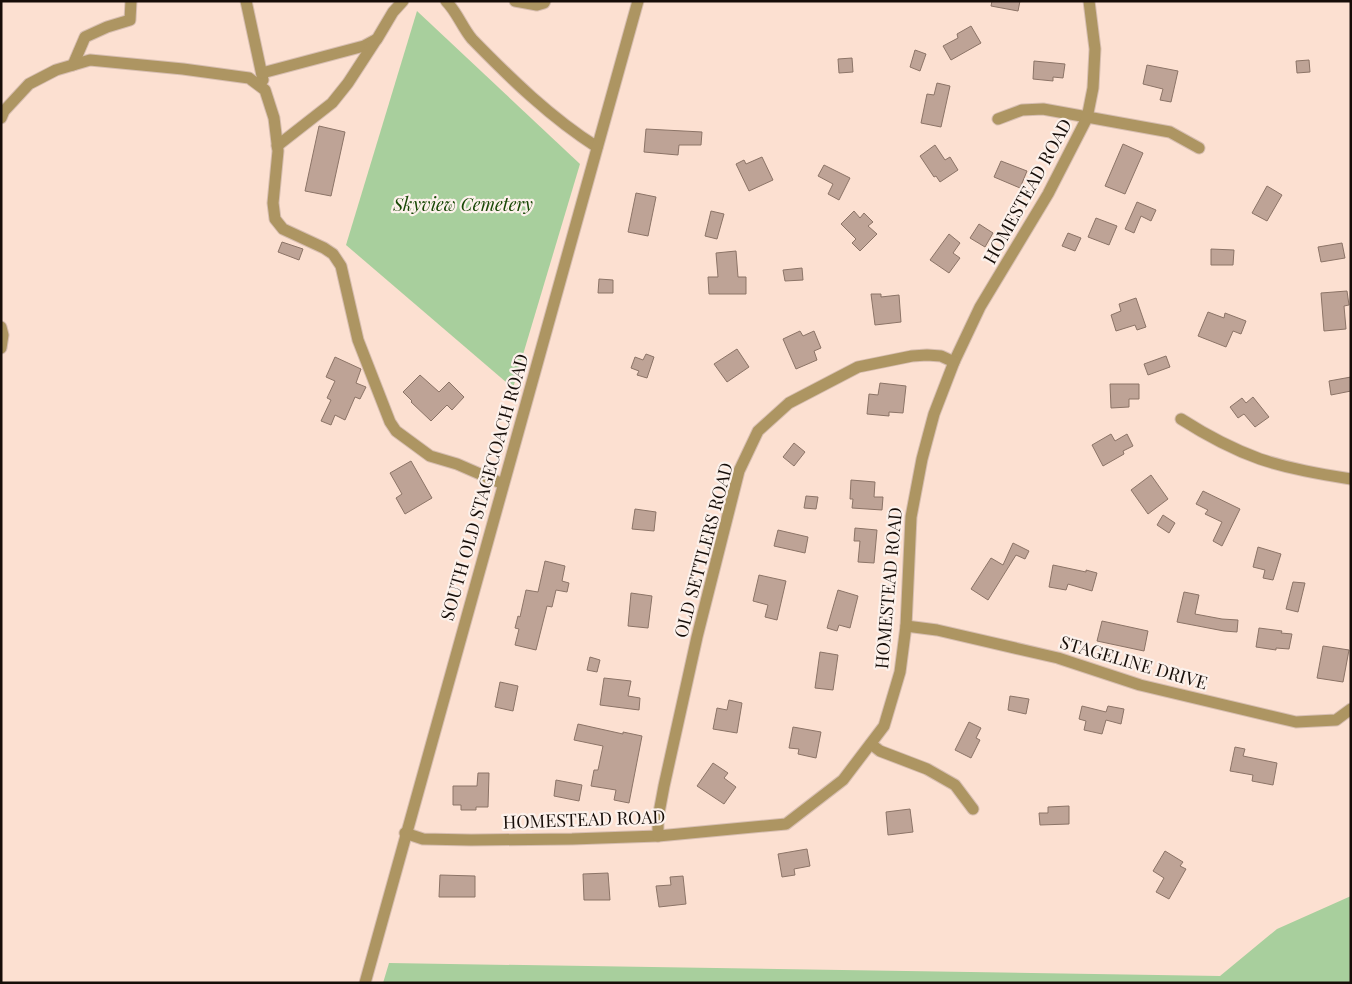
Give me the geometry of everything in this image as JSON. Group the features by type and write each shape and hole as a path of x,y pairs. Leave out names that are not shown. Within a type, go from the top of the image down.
{"street":[{"path":"73,65 85,37 107,27 130,20 132,1"},
{"path":"246,1 265,90 274,118 277,146 273,203 274,219 283,229 324,248 338,260 358,340 390,422 396,431 430,456 457,464 503,484"},
{"path":"277,146 332,103 348,83 393,12 403,1"},
{"path":"446,1 454,10 470,36 527,92 573,132 597,147"},
{"path":"515,1 537,5 545,1"},
{"name":"SOUTH OLD STAGECOACH ROAD","path":"364,983 638,1"},
{"name":"HOMESTEAD ROAD","path":"405,833 423,839 572,839 658,836 786,824 843,780 884,726 900,672 906,626 911,517 922,459 934,414 954,362 980,307 1048,194 1087,118 1093,88 1095,49 1089,1"},
{"path":"262,73 364,46 377,39"},
{"path":"1,118 4,111 29,84 56,70 90,60 183,69 249,78 265,90"},
{"path":"998,119 1022,110 1043,109 1170,132 1199,148"},
{"path":"1,327 3,335 1,348"},
{"name":"OLD SETTLERS ROAD","path":"658,836 658,818 664,786 697,637 739,471 758,431 789,403 858,367 912,356 927,355 941,356 954,362"},
{"path":"1181,419 1229,446 1260,459 1351,479"},
{"name":"STAGELINE DRIVE","path":"906,626 937,630 1058,658 1140,685 1296,722 1336,720 1351,709"},
{"path":"871,744 880,751 927,769 955,785 973,809"}],"green space":[{"name":"Skyview Cemetery","path":"417,11 580,164 513,388 346,245"},
{"path":"1351,896 1351,983 383,983 389,963 1220,976 1277,929"}],"building":[{"path":"992,1 1020,1 1018,11 991,6"},
{"path":"971,26 981,43 951,60 943,46 958,38 957,34"},
{"path":"915,50 926,54 920,71 910,67"},
{"path":"852,58 853,72 839,73 838,59"},
{"path":"1309,60 1310,72 1297,73 1296,61"},
{"path":"1034,61 1065,64 1063,78 1053,77 1053,81 1033,79"},
{"path":"1147,65 1178,71 1171,102 1160,100 1163,89 1143,84"},
{"path":"937,83 950,86 941,127 921,123 927,94 934,95"},
{"path":"319,126 345,132 331,196 305,191"},
{"path":"646,129 702,132 701,145 679,145 678,155 644,152"},
{"path":"1123,144 1143,153 1125,194 1105,186"},
{"path":"935,145 945,160 950,157 958,170 940,182 936,176 934,177 920,156"},
{"path":"762,157 773,180 749,191 736,164 744,160 746,164"},
{"path":"1001,161 1027,171 1020,188 994,177"},
{"path":"824,165 850,178 839,200 828,194 833,184 818,176"},
{"path":"1267,186 1282,195 1267,221 1252,213"},
{"path":"636,193 656,197 648,236 628,232"},
{"path":"1137,202 1156,210 1151,221 1141,216 1134,233 1125,229"},
{"path":"711,211 724,214 717,239 705,236"},
{"path":"854,211 860,218 864,213 873,222 868,226 877,234 860,251 852,243 856,239 841,224"},
{"path":"1096,218 1117,226 1109,245 1088,237"},
{"path":"979,224 993,233 985,247 970,238"},
{"path":"1068,233 1081,238 1075,251 1062,246"},
{"path":"949,234 960,243 953,253 960,258 949,273 930,260"},
{"path":"282,242 303,249 299,260 278,252"},
{"path":"1342,243 1345,258 1321,262 1318,247"},
{"path":"1211,249 1234,250 1233,265 1211,265"},
{"path":"736,251 738,277 746,277 746,294 709,294 708,277 718,277 716,253"},
{"path":"802,268 803,280 785,281 783,270"},
{"path":"599,279 613,280 613,293 598,293"},
{"path":"1347,291 1349,305 1344,306 1346,329 1324,331 1321,293"},
{"path":"871,294 881,294 881,297 899,295 901,322 875,325"},
{"path":"1136,298 1146,327 1137,330 1135,325 1116,331 1111,315 1121,311 1119,304"},
{"path":"1208,312 1224,318 1225,313 1246,321 1241,334 1233,331 1226,347 1198,336"},
{"path":"800,331 803,336 814,331 821,348 814,351 817,360 796,369 783,339"},
{"path":"737,349 749,367 727,382 714,364"},
{"path":"646,354 654,357 647,378 637,375 639,371 631,368 635,357 643,360"},
{"path":"1166,356 1170,367 1148,375 1144,364"},
{"path":"335,357 361,369 356,383 366,387 360,399 355,397 345,420 335,415 331,425 321,421 331,400 327,398 335,381 326,377"},
{"path":"420,375 439,392 449,382 464,397 452,410 447,405 431,421 403,392"},
{"path":"1351,377 1351,391 1331,395 1329,381"},
{"path":"880,383 906,386 903,413 889,412 889,416 867,414 869,394 878,395"},
{"path":"1110,384 1139,384 1139,399 1129,399 1129,407 1111,408"},
{"path":"1253,397 1269,417 1255,427 1244,414 1238,418 1230,407 1242,398 1246,403"},
{"path":"1111,434 1115,441 1127,434 1133,446 1123,451 1124,454 1103,466 1092,445"},
{"path":"794,443 805,452 794,466 783,457"},
{"path":"411,461 432,498 405,514 396,498 402,494 390,473"},
{"path":"1151,475 1168,499 1148,514 1131,490"},
{"path":"851,480 875,482 874,497 883,497 882,510 852,508 853,499 850,499"},
{"path":"1203,491 1240,509 1222,546 1213,541 1222,522 1205,514 1208,510 1196,504"},
{"path":"806,496 818,497 816,509 804,508"},
{"path":"635,509 656,512 654,531 632,529"},
{"path":"1163,515 1175,523 1169,533 1157,525"},
{"path":"855,528 877,530 874,563 858,562 860,541 854,541"},
{"path":"778,530 808,537 805,553 774,546"},
{"path":"1013,543 1029,551 1025,559 1016,555 988,600 971,589 991,558 1003,565"},
{"path":"1258,547 1281,554 1273,580 1263,578 1265,570 1253,567"},
{"path":"545,561 565,566 562,581 569,583 567,592 556,590 552,607 547,606 536,650 515,645 519,629 515,628 518,616 520,617 526,590 538,592"},
{"path":"1053,565 1097,573 1092,591 1068,584 1066,590 1049,587"},
{"path":"759,575 786,581 777,620 765,617 768,605 753,601"},
{"path":"1293,582 1305,583 1298,612 1286,609"},
{"path":"838,590 858,596 850,628 839,625 837,631 827,628"},
{"path":"1184,592 1199,595 1195,614 1238,620 1237,632 1177,622"},
{"path":"631,593 652,596 648,628 628,626"},
{"path":"1102,621 1148,631 1144,651 1097,641"},
{"path":"1259,628 1292,634 1289,649 1276,648 1276,650 1256,647"},
{"path":"1323,646 1349,650 1343,682 1317,678"},
{"path":"820,652 838,655 833,690 815,688"},
{"path":"590,657 600,660 597,672 587,670"},
{"path":"604,678 631,681 628,696 640,698 639,710 600,705"},
{"path":"500,682 518,686 513,711 495,707"},
{"path":"1010,696 1029,699 1026,714 1008,710"},
{"path":"729,700 742,703 737,733 713,729 717,708 727,710"},
{"path":"1082,706 1106,712 1108,706 1124,709 1121,724 1106,720 1102,734 1084,730 1086,721 1079,719"},
{"path":"969,722 981,728 976,738 980,740 971,758 955,750"},
{"path":"578,724 623,734 623,732 642,736 629,803 614,800 616,790 591,786 594,770 598,770 603,746 574,740"},
{"path":"793,727 821,732 816,758 798,754 799,749 789,748"},
{"path":"1235,747 1245,749 1243,756 1277,763 1273,785 1252,781 1253,775 1230,771"},
{"path":"713,763 728,773 724,778 736,787 724,804 697,786"},
{"path":"478,773 489,773 488,807 476,807 476,810 461,810 461,805 453,805 453,786 477,786"},
{"path":"556,780 582,785 579,801 554,796"},
{"path":"1069,806 1069,824 1040,825 1039,813 1048,813 1048,807"},
{"path":"910,809 913,832 888,835 886,812"},
{"path":"807,849 810,866 794,869 795,875 782,877 778,854"},
{"path":"1165,851 1183,862 1180,866 1186,869 1169,899 1156,892 1164,878 1153,871"},
{"path":"608,873 610,900 584,900 583,874"},
{"path":"440,875 475,876 475,897 439,897"},
{"path":"683,876 686,904 659,907 656,886 671,885 670,877"}]}
